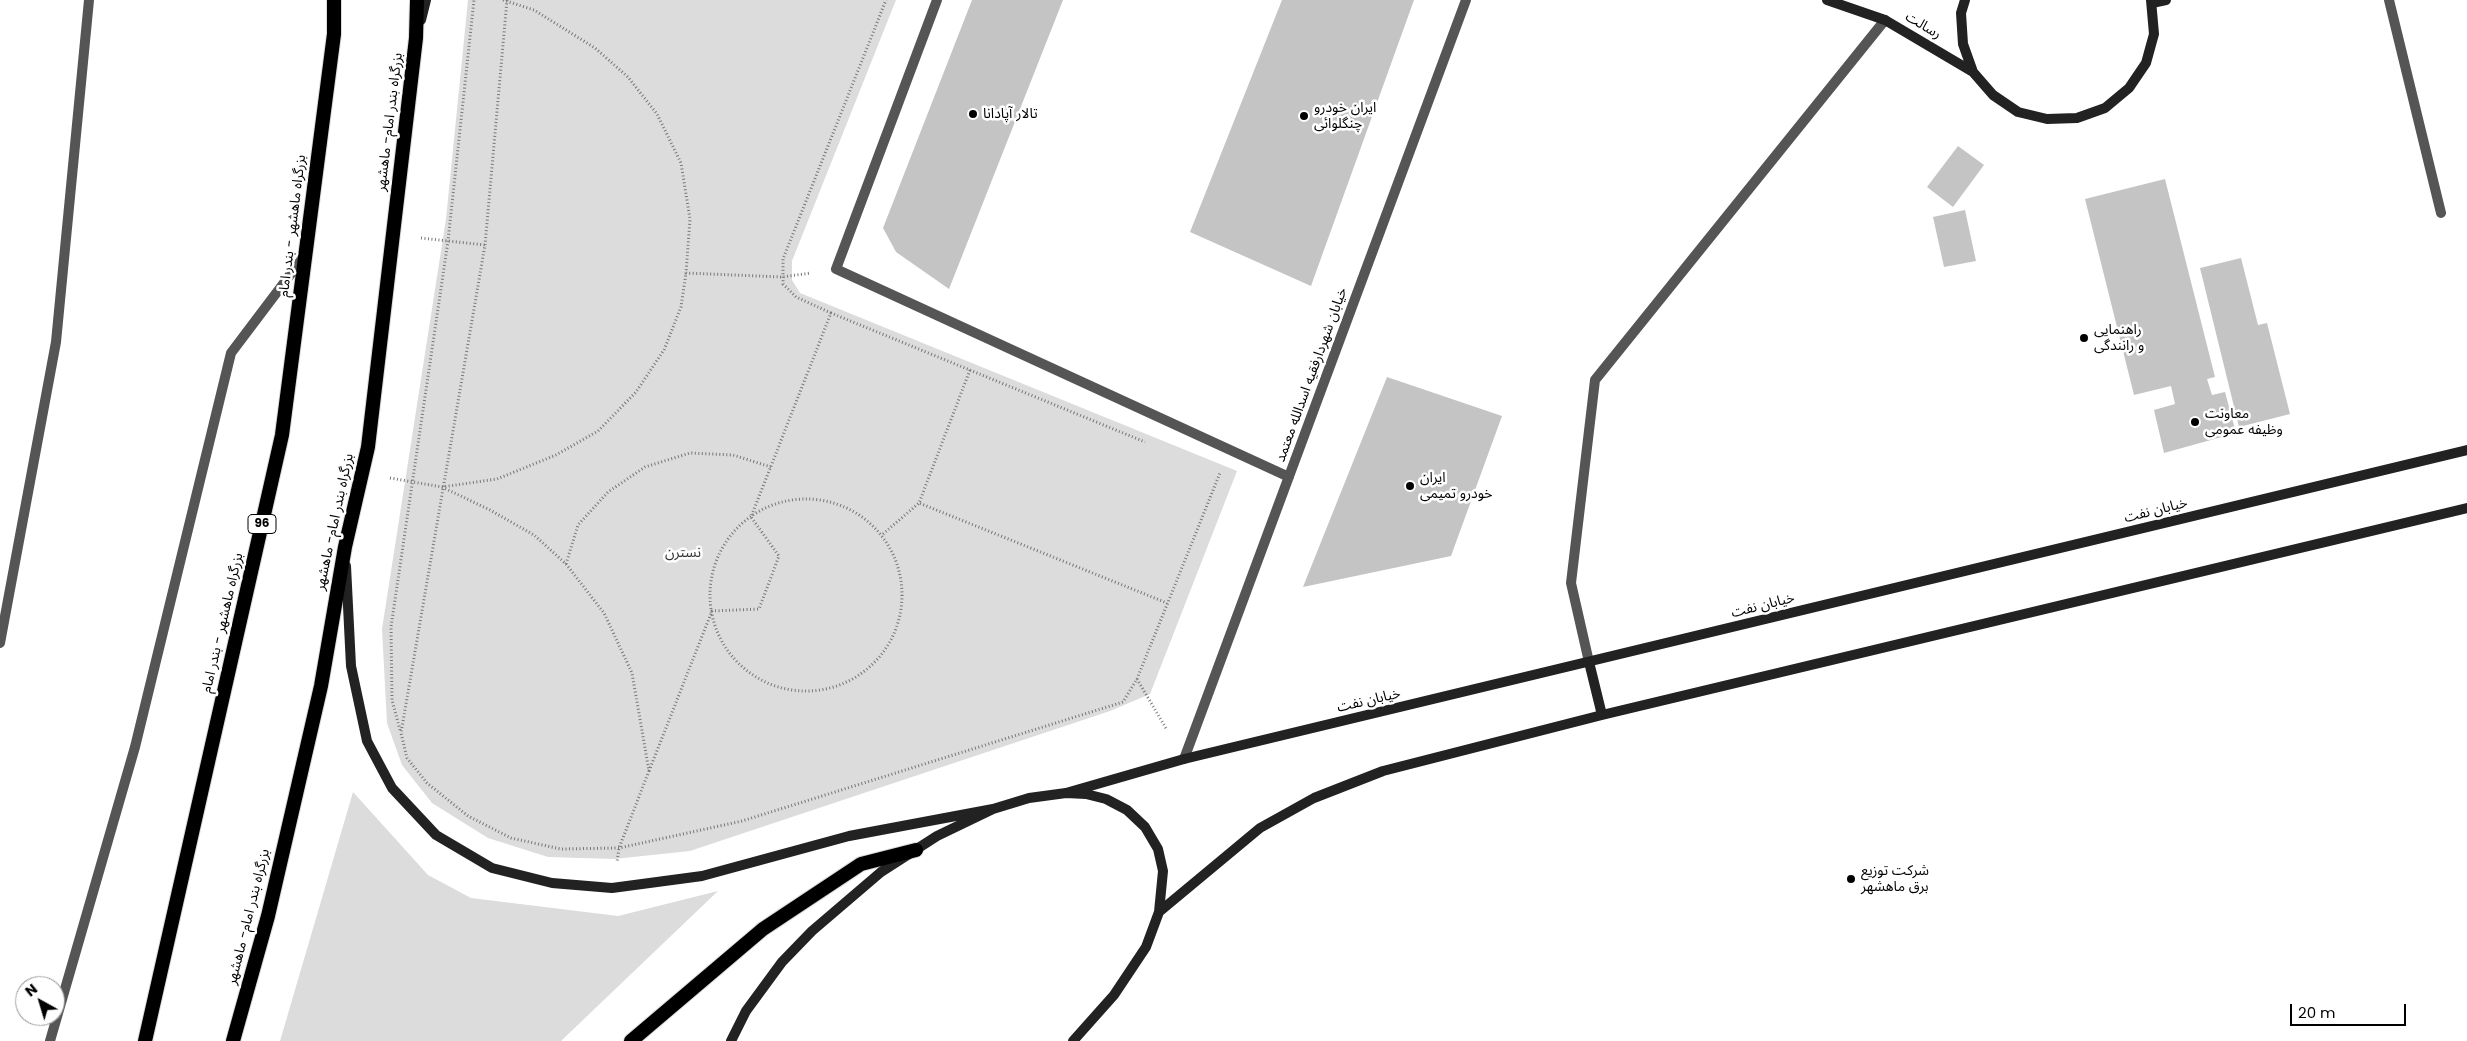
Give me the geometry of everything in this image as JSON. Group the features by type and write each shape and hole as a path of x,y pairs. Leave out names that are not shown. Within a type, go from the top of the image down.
{"highway":[{"name":"بزرگراه ماهشهر - بندر امام","path":"145,1041 282,435 334,34 334,0"},
{"name":"بزرگراه بندر امام- ماهشهر","path":"233,1041 268,916 321,686 345,547 368,447 416,38 417,0"},
{"path":"631,1041 762,929 861,864 916,850"}],"main road":[{"path":"416,38 426,0"},
{"name":"رسالت","path":"1827,0 1885,20 1974,72"},
{"path":"1965,0 1961,13 1963,44 1974,72 1992,96 2018,112 2047,119 2077,118 2106,108 2129,88 2146,62 2154,34 2152,2 2166,0"},
{"name":"خیابان نفت","path":"1066,793 1184,759 2467,450"},
{"path":"1159,912 1260,828 1314,798 1383,771 1602,715 2467,508"},
{"path":"345,547 351,666 367,741 392,788 436,835 492,868 552,883 612,888 702,876 849,836 993,809 1029,798 1066,793 1086,794 1106,799 1127,810 1145,827 1158,849 1163,871 1163,892 1159,912 1146,947 1126,979 1101,1011 1073,1041"},
{"path":"1589,662 1602,715"},
{"path":"731,1041 758,994 796,947 851,896 881,872 916,850 956,826 993,809"}],"street":[{"path":"0,643 56,342 89,0"},
{"path":"937,0 836,269 1289,476"},
{"name":"خیابان شهردارفقیه اسدالله معتمد","path":"1184,759 1466,0"},
{"path":"2390,0 2441,213"},
{"path":"1589,662 1571,583 1595,380 1885,20"},
{"path":"50,1041 134,747 231,353 305,254"}],"path":[{"path":"474,0 448,241 391,627 392,700 407,758 427,783 468,816 511,838 561,849 619,848 742,822 1123,702 1137,679 1220,473 1212,469"},
{"path":"362,471 412,484 442,487 497,479 556,455 598,431 636,392 664,350 681,307 686,273 690,218 681,164 656,114 628,77 595,48 534,10 506,0 485,245 442,487 401,733"},
{"path":"886,0 783,259 783,284 796,297 831,313 1149,443"},
{"path":"393,234 485,245"},
{"path":"686,273 782,277 836,269"},
{"path":"751,517 831,313"},
{"path":"883,534 919,502 970,370"},
{"path":"566,564 578,525 608,492 645,466 690,453 733,455 771,467"},
{"path":"442,487 490,510 534,535 566,564 604,613 632,674 649,771"},
{"path":"793,499 826,500 858,512 883,534 899,564 904,597 897,630 879,659 852,680 820,691 787,690 755,678 730,656 714,626 709,592 716,559 734,531 751,517 760,509 793,499"},
{"path":"919,502 1167,603"},
{"path":"712,611 759,609 779,556 751,517"},
{"path":"612,888 619,848 712,611"},
{"path":"1137,679 1184,759"}],"green space":[{"name":"نسترن","path":"468,0 896,0 792,261 792,280 800,293 1237,471 1150,694 1110,711 690,851 614,859 548,857 488,838 432,803 402,765 387,723 382,629 446,219"},
{"path":"353,792 428,875 471,898 618,916 718,891 561,1041 280,1041"}],"building":[{"name":"تالار آپادانا","path":"972,0 1063,0 949,289 896,252 883,228"},
{"name":"ایران خودرو چنگلوائی","path":"1282,0 1414,0 1311,286 1190,232"},
{"path":"1958,146 1984,165 1953,207 1927,187"},
{"path":"2165,179 2215,377 2207,379 2212,395 2225,392 2236,433 2164,453 2154,410 2175,404 2171,386 2134,395 2085,199"},
{"path":"1965,210 1976,261 1944,267 1933,217"},
{"path":"2241,258 2258,325 2267,323 2290,414 2239,427 2200,268"},
{"name":"ایران خودرو تمیمی","path":"1387,377 1502,416 1451,556 1303,587"}],"place":[{"name":"تالار آپادانا","path":"973,114"},
{"name":"ایران خودرو چنگلوائی","path":"1304,116"},
{"name":"راهنمایی و رانندگی","path":"2084,338"},
{"name":"معاونت وظیفه عمومی","path":"2195,422"},
{"name":"ایران خودرو تمیمی","path":"1410,486"},
{"name":"شرکت توزیع برق ماهشهر","path":"1851,879"}]}
